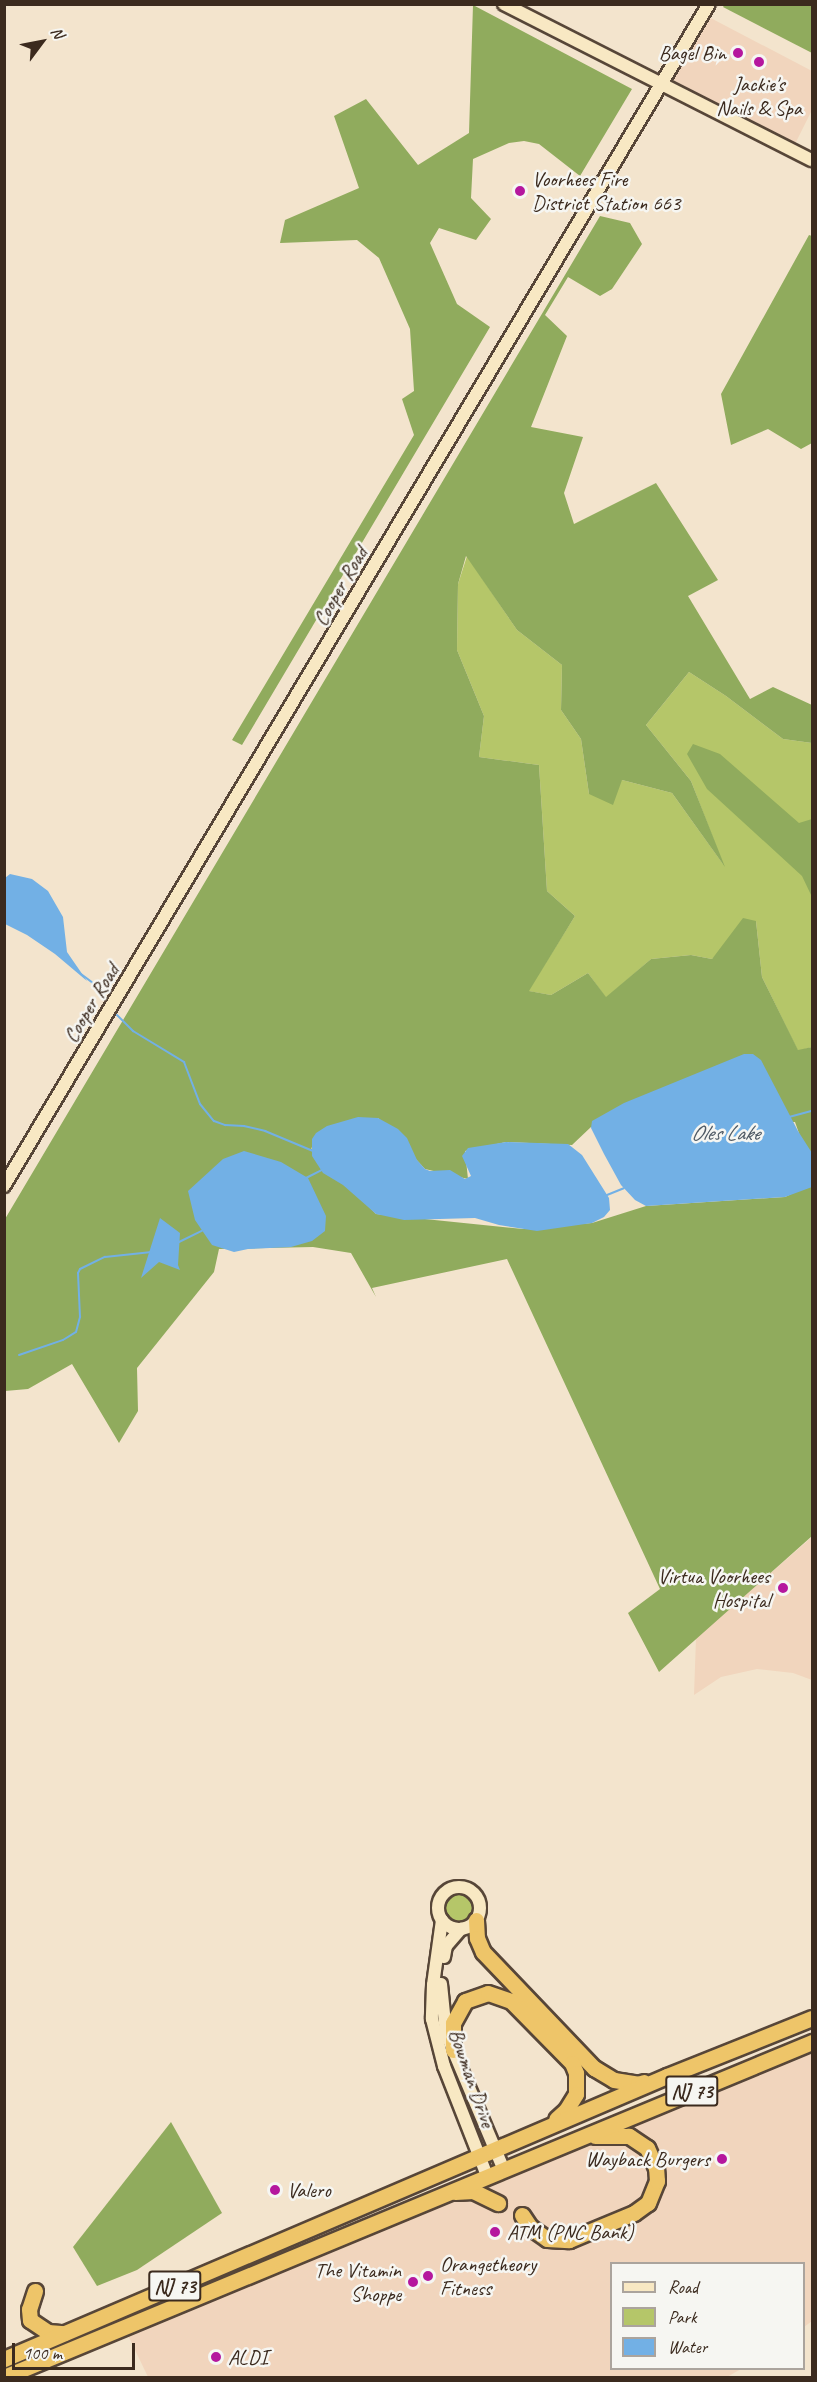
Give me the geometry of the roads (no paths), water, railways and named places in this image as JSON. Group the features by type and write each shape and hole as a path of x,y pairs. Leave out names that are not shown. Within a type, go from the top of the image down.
{"highway":[{"path":"476,1920 477,1938 483,1952 594,2068 608,2078 638,2084 667,2076"},
{"path":"453,2050 453,2023 459,2007 472,1997 496,1994 512,2001 572,2063 578,2082 572,2104 556,2119 526,2136"},
{"name":"NJ 73","path":"4,2359 667,2076 813,2018"},
{"name":"NJ 73","path":"4,2377 813,2042"},
{"path":"522,2215 530,2227 547,2239 569,2240 634,2214 648,2203 657,2181 656,2168 647,2148 629,2136 618,2134 572,2140"},
{"path":"446,2193 473,2191 498,2203"},
{"path":"35,2291 29,2309 30,2320 48,2332 64,2334"}],"street":[{"path":"504,4 813,160"},
{"name":"Cooper Road","path":"4,1186 460,427 709,4"},
{"path":"458,1886 469,1889 477,1897 480,1911 476,1920 460,1929 448,1926 442,1920 438,1910 439,1900 448,1889 458,1886"},
{"name":"Bowman Drive","path":"442,1920 433,1984 432,2019 444,2066 487,2176"},
{"name":"Bowman Drive","path":"460,1929 446,1946 441,1969 442,2016 453,2050 503,2169"}],"water":[{"path":"10,874 32,879 48,891 63,917 67,952 87,981 55,954 27,935 5,924 5,878"},
{"name":"Oles Lake","path":"744,1054 753,1054 761,1060 812,1153 812,1187 785,1197 646,1206 635,1200 621,1185 604,1154 591,1128 592,1121 624,1103"},
{"path":"358,1117 378,1118 398,1129 407,1138 417,1160 425,1169 450,1170 465,1179 471,1176 462,1156 468,1148 506,1142 568,1144 582,1155 609,1198 610,1210 604,1217 592,1223 537,1231 499,1225 475,1218 404,1220 376,1214 343,1185 323,1173 312,1156 312,1139 316,1133 327,1126"},
{"path":"244,1151 281,1162 308,1178 326,1216 325,1231 312,1241 291,1247 234,1252 212,1245 195,1220 188,1191 223,1159"},
{"path":"160,1218 180,1233 178,1265 180,1270 159,1262 141,1278"}],"waterway":[{"path":"81,974 98,987"},
{"path":"117,1015 133,1031 184,1062 200,1104 214,1121 225,1125 244,1126 265,1131 313,1151"},
{"path":"789,1117 812,1111"},
{"path":"306,1178 322,1170"},
{"path":"607,1195 624,1188"},
{"path":"177,1243 202,1231"},
{"path":"19,1355 63,1340 76,1332 80,1317 78,1273 80,1269 105,1257 152,1252"}],"place":[{"name":"Bagel Bin","path":"738,53"},
{"name":"Jackie's Nails & Spa","path":"759,62"},
{"name":"Voorhees Fire District Station 663","path":"520,191"},
{"name":"Virtua Voorhees Hospital","path":"783,1588"},
{"name":"Wayback Burgers","path":"722,2159"},
{"name":"Valero","path":"275,2190"},
{"name":"ATM (PNC Bank)","path":"495,2232"},
{"name":"Orangetheory Fitness","path":"428,2276"},
{"name":"The Vitamin Shoppe","path":"413,2282"},
{"name":"ALDI","path":"216,2357"}]}
